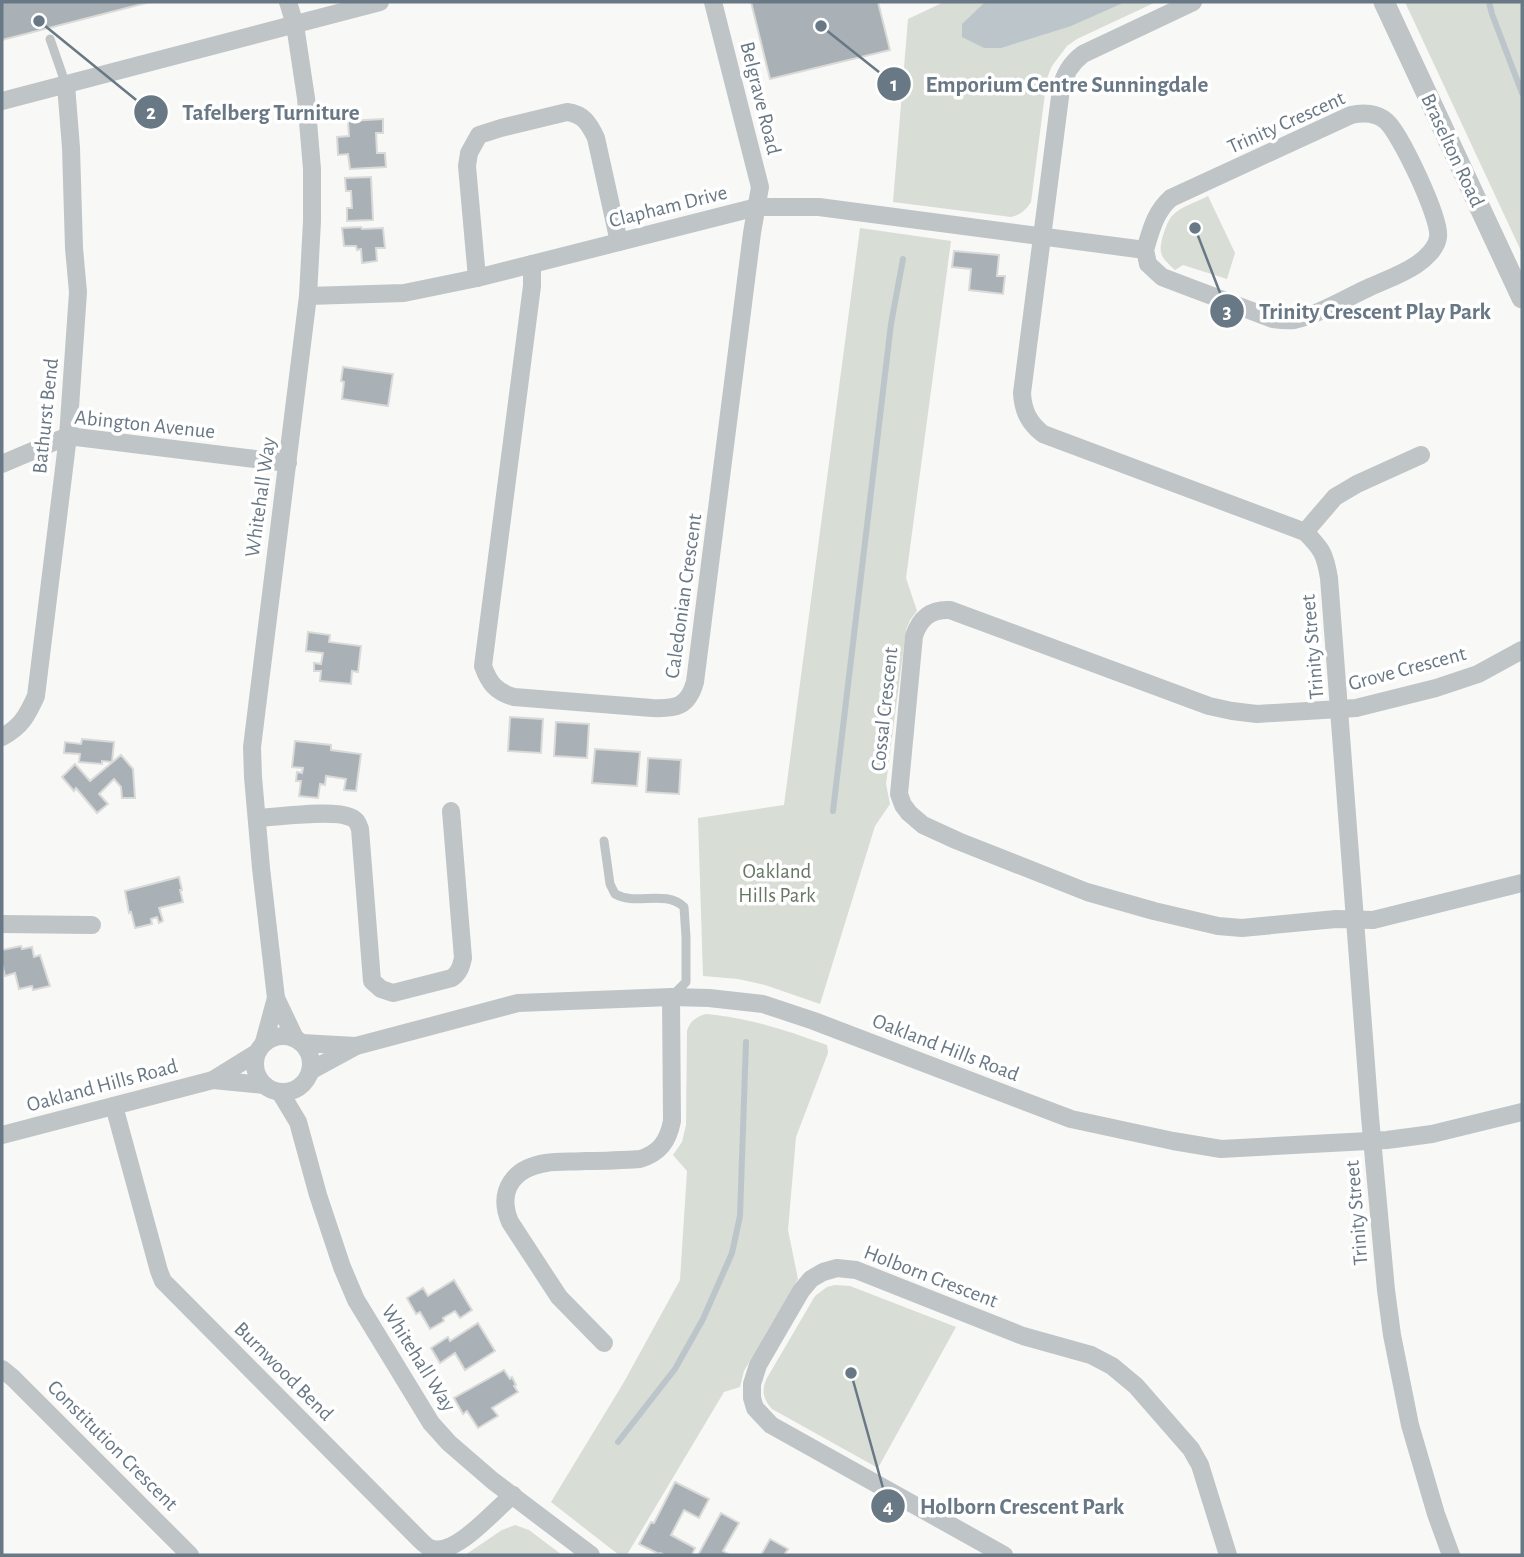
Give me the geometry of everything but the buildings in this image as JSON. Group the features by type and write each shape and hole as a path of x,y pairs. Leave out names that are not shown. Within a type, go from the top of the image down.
{"street":[{"name":"Whitehall Way","path":"260,1048 275,998 252,747 308,296 312,221 312,169 306,98 295,24 288,2"},
{"path":"2,100 380,2"},
{"name":"Belgrave Road","path":"713,2 760,187 757,207"},
{"path":"1193,2 1083,54 1070,66 1063,81 1023,393 1025,412 1035,428 1052,438 1305,532 1335,497 1421,455"},
{"name":"Braselton Road","path":"1384,2 1522,298"},
{"name":"Bathurst Bend","path":"2,737 18,727 36,696 68,436 78,292 66,85"},
{"path":"477,278 467,166 469,153 480,135 501,128 567,112 576,113 585,119 596,138 619,242"},
{"name":"Trinity Crescent","path":"1358,113 1382,118 1397,133 1438,225 1438,238 1433,250 1415,266 1316,312 1285,321 1273,319 1162,277 1148,264 1144,250 1157,213 1171,198 1358,113"},
{"name":"Clapham Drive","path":"308,296 404,293 477,278 757,207 819,207 1043,236"},
{"name":"Caledonian Crescent","path":"532,264 532,286 483,666 487,678 492,686 514,697 668,709 680,706 687,701 695,682 757,207"},
{"path":"1043,236 1144,250"},
{"name":"Abington Avenue","path":"2,464 68,436 288,463"},
{"name":"Trinity Street","path":"1305,532 1321,547 1326,564 1386,1290 1400,1380 1422,1469 1451,1555"},
{"name":"Cossal Crescent","path":"1339,708 1257,714 1209,706 950,611 934,611 921,620 914,636 899,794 909,813 923,825 946,836 1087,892 1154,911 1218,926 1242,928 1336,919 1356,920"},
{"name":"Grove Crescent","path":"1339,708 1356,708 1436,688 1478,674 1522,650"},
{"path":"257,818 330,813 352,817 359,825 372,981 381,989 393,993 452,978 461,967 463,958 451,811"},
{"path":"1356,920 1400,915 1522,883"},
{"path":"2,924 92,925"},
{"name":"Whitehall Way","path":"275,998 299,1040"},
{"path":"604,1343 559,1297 510,1222 504,1209 506,1190 519,1174 545,1163 640,1159 659,1150 668,1136 672,1121 671,998"},
{"name":"Oakland Hills Road","path":"305,1078 356,1045 518,1003 724,999 763,1004 814,1021 1071,1119 1221,1149 1432,1134 1522,1112"},
{"path":"278,1035 299,1040 310,1057 305,1078 289,1091 272,1089 258,1078 255,1070 260,1048 278,1035"},
{"name":"Oakland Hills Road","path":"299,1040 356,1045"},
{"name":"Oakland Hills Road","path":"2,1135 213,1080 260,1048"},
{"name":"Whitehall Way","path":"298,1122 305,1078"},
{"name":"Oakland Hills Road","path":"213,1080 272,1089"},
{"name":"Whitehall Way","path":"272,1089 298,1122 318,1195 356,1300 431,1423 449,1443 493,1481 591,1555"},
{"name":"Burnwood Bend","path":"114,1106 163,1281 427,1547 434,1550 457,1544 513,1495"},
{"name":"Holborn Crescent","path":"1004,1555 771,1425 755,1408 752,1384 758,1365 801,1291 811,1279 837,1268 856,1270 1023,1336 1091,1355 1112,1366 1136,1386 1191,1449 1200,1465 1228,1555"},
{"name":"Constitution Crescent","path":"2,1369 190,1555"}],"lane":[{"path":"50,39 66,85"},
{"path":"604,841 610,884 615,894 627,898 677,901 684,907 685,982 671,998"}],"green space":[{"path":"944,2 1156,2 1077,39 1067,46 1052,66 1047,78 1031,202 1022,212 1011,217 893,202 908,19"},
{"path":"1405,2 1522,2 1522,253"},
{"path":"1208,196 1235,253 1227,279 1183,265 1175,270 1161,252 1162,238 1171,218 1181,209"},
{"name":"Oakland Hills Park","path":"860,228 951,241 906,578 917,611 906,630 886,784 890,804 875,826 820,1004 765,985 703,976 698,818 784,805"},
{"path":"706,1014 768,1025 827,1045 828,1053 796,1137 788,1230 798,1279 744,1371 740,1387 724,1392 628,1553 619,1555 551,1502 624,1382 680,1280 687,1171 673,1155 682,1142 686,1125 687,1031 694,1020"},
{"path":"850,1286 956,1327 878,1468 772,1409 764,1394 767,1378 815,1296 827,1287"},
{"path":"515,1525 529,1530 562,1555 465,1555 502,1530"}],"shaded area":[{"path":"988,2 1125,2 1071,26 1001,48 984,48 962,37 962,24"}],"waterway":[{"path":"1489,2 1522,93"},
{"path":"833,811 891,324 903,259"},
{"path":"618,1442 675,1369 703,1319 732,1253 740,1216 746,1042"}],"place":[{"name":"Tafelberg Turniture","path":"39,21"},
{"name":"Emporium Centre Sunningdale","path":"821,26"},
{"name":"Trinity Crescent Play Park","path":"1195,228"},
{"name":"Holborn Crescent Park","path":"851,1373"}]}
